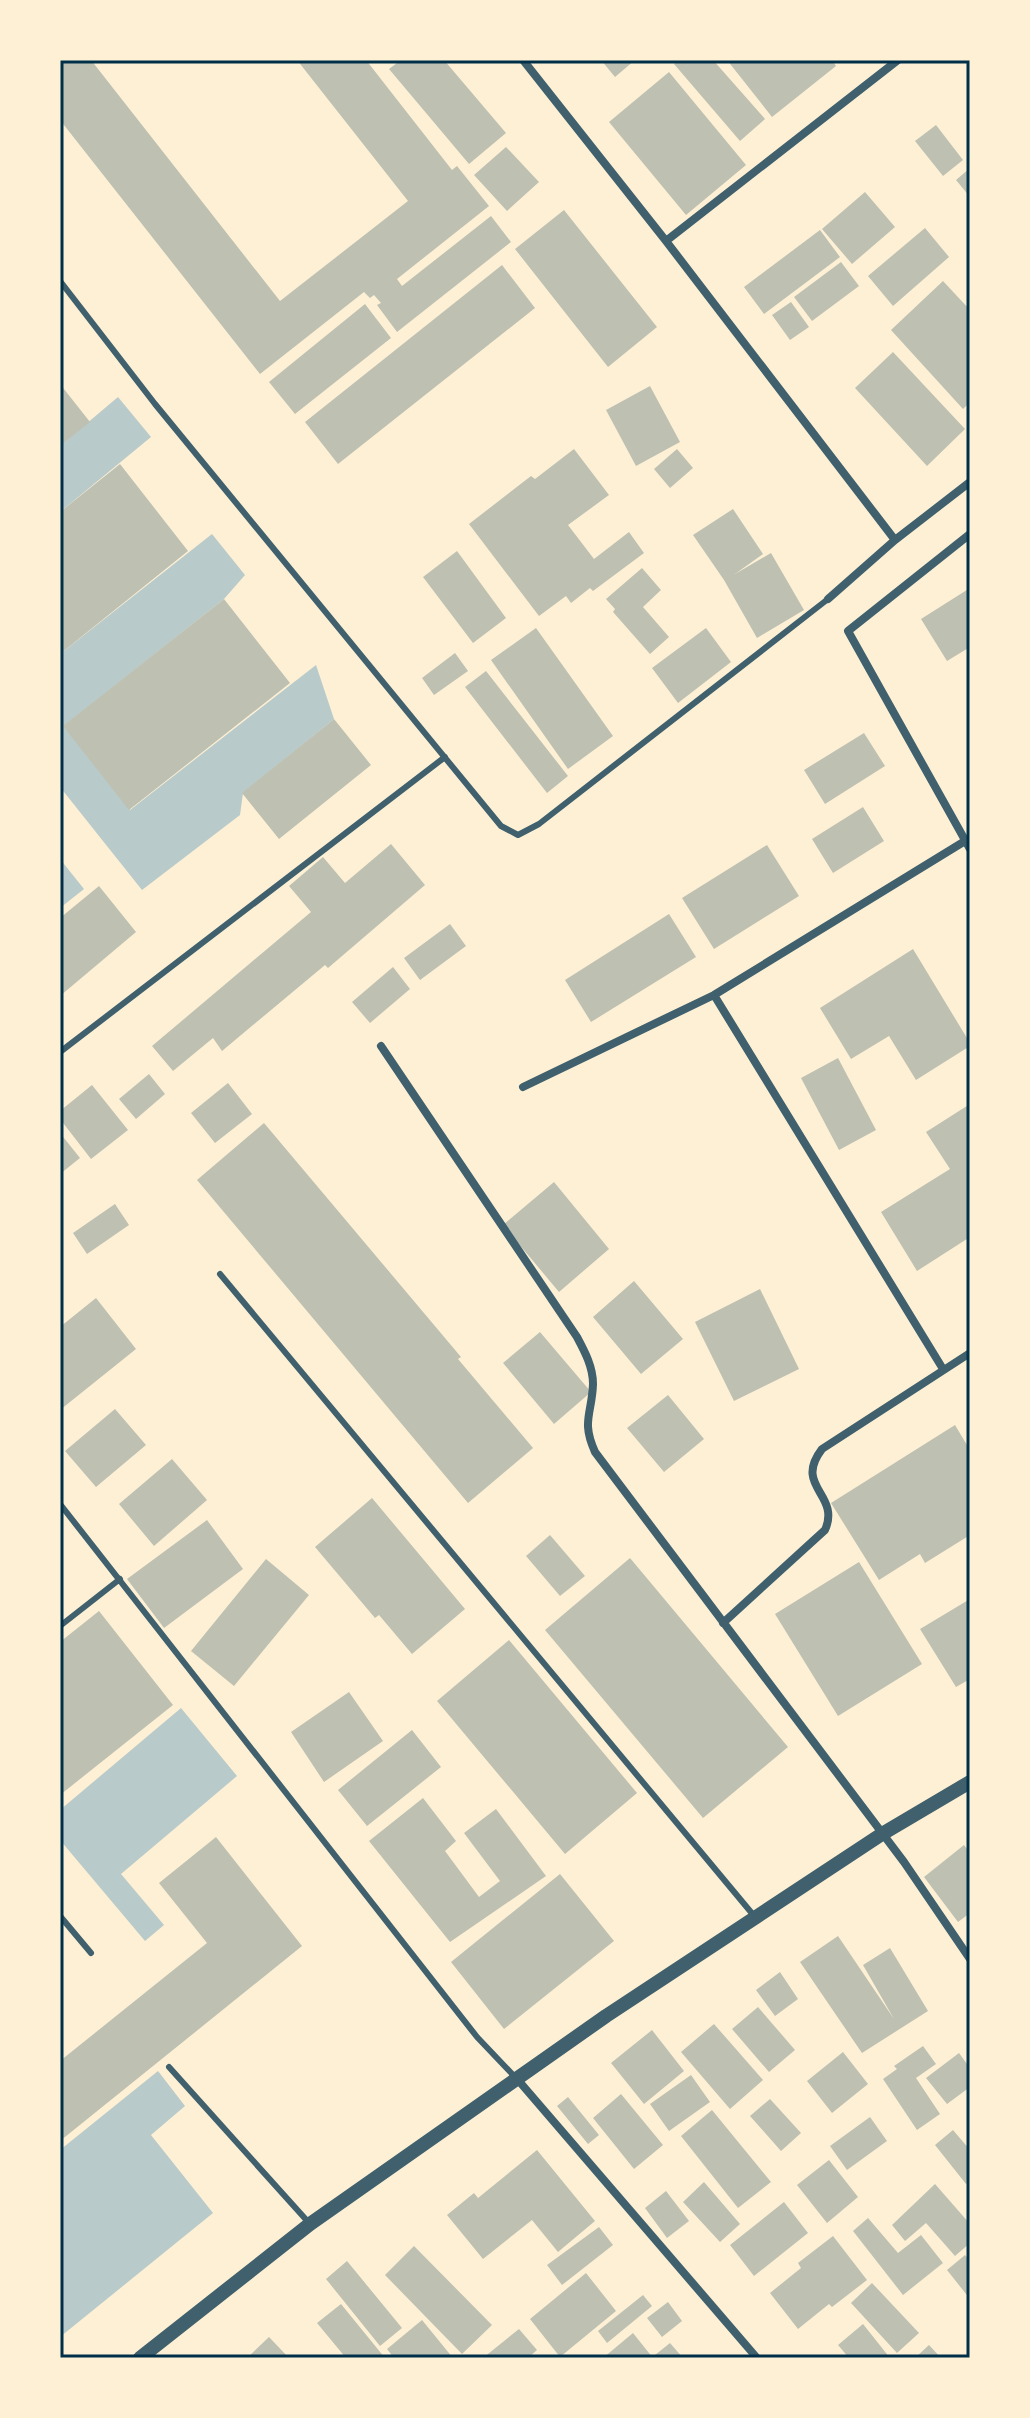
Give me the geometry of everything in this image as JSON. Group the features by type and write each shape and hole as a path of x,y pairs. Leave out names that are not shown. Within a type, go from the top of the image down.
{"street":[{"path":"523,60 895,540"},
{"path":"666,241 898,60"},
{"path":"828,599 895,540 970,482"},
{"path":"523,1087 714,995 968,845 848,631 970,534"},
{"path":"714,995 943,1369"},
{"path":"381,1046 577,1337 589,1361 593,1384 587,1435 595,1452 882,1834 970,1959"},
{"path":"723,1623 825,1530 830,1518 828,1507 812,1477 812,1462 822,1449 970,1353"},
{"path":"140,2358 310,2224 606,2016 882,1834 970,1782"},
{"path":"518,2080 757,2358"}],"lane":[{"path":"60,281 155,404 501,826 518,835 539,824 828,599"},
{"path":"60,1052 445,757"},
{"path":"220,1274 755,1917"},
{"path":"60,1504 477,2037 518,2080"},
{"path":"60,1626 120,1579"},
{"path":"60,1916 91,1953"},
{"path":"169,2067 310,2224"}],"shaded area":[{"path":"118,397 151,437 60,512 60,446"},
{"path":"212,534 245,575 224,599 64,726 130,810 316,665 334,719 243,793 240,815 142,890 60,787 60,654"},
{"path":"60,859 84,889 60,908"},
{"path":"181,1708 237,1776 121,1874 164,1925 145,1941 60,1840 60,1810"},
{"path":"158,2071 185,2106 151,2135 213,2213 60,2337 60,2150"}],"building":[{"path":"60,60 91,60 280,301 408,201 297,60 366,60 452,170 457,166 489,206 397,279 402,286 491,216 511,242 397,332 377,305 381,303 374,295 370,298 364,292 260,374 60,120"},
{"path":"401,60 444,60 506,133 469,164 389,69"},
{"path":"601,60 635,60 615,77"},
{"path":"678,60 713,60 765,119 740,141 674,64"},
{"path":"727,60 832,60 836,66 772,117"},
{"path":"669,72 746,165 686,215 609,122"},
{"path":"936,125 963,160 943,176 915,141"},
{"path":"506,147 539,182 507,211 474,175"},
{"path":"970,168 970,197 956,180"},
{"path":"865,192 895,227 852,264 822,229"},
{"path":"564,210 657,327 608,367 515,249"},
{"path":"925,228 949,257 893,306 868,276"},
{"path":"820,230 840,257 764,314 744,287"},
{"path":"841,262 859,286 812,321 794,297"},
{"path":"502,265 535,308 338,464 305,422"},
{"path":"943,281 970,310 970,402 963,409 891,330"},
{"path":"791,302 809,327 790,340 772,315"},
{"path":"365,304 391,338 295,414 269,382"},
{"path":"893,352 965,429 927,466 855,388"},
{"path":"60,384 90,422 60,446"},
{"path":"650,386 680,442 636,466 606,410"},
{"path":"574,449 609,495 568,525 594,559 629,532 644,553 593,591 590,588 571,603 566,596 539,616 469,524 531,476 535,479"},
{"path":"677,449 693,468 670,488 654,469"},
{"path":"120,464 188,551 60,654 60,512"},
{"path":"733,509 763,554 735,574 771,553 804,610 757,638 724,580 693,535"},
{"path":"457,551 506,618 473,643 423,577"},
{"path":"642,568 661,590 643,607 669,637 650,654 613,612 615,609 606,599"},
{"path":"970,588 970,647 947,661 921,619"},
{"path":"224,599 290,683 129,810 63,726"},
{"path":"536,628 613,736 568,769 491,660"},
{"path":"706,628 731,662 678,703 652,668"},
{"path":"455,653 468,671 434,695 422,678"},
{"path":"486,671 568,776 547,793 465,687"},
{"path":"334,719 371,765 279,839 242,793"},
{"path":"864,733 885,766 825,804 804,770"},
{"path":"863,807 884,841 833,873 812,839"},
{"path":"391,844 425,885 328,968 325,965 222,1051 213,1038 173,1071 152,1046 311,912 289,886 323,857 345,883"},
{"path":"767,845 799,896 714,949 682,898"},
{"path":"99,886 136,932 60,996 60,918"},
{"path":"669,914 696,957 591,1022 565,980"},
{"path":"450,924 466,946 420,980 404,958"},
{"path":"913,949 970,1043 970,1046 916,1080 889,1036 851,1059 820,1008"},
{"path":"393,967 410,989 370,1023 352,1002"},
{"path":"838,1058 876,1130 839,1150 801,1078"},
{"path":"149,1074 165,1094 136,1119 119,1099"},
{"path":"228,1083 252,1114 215,1143 191,1113"},
{"path":"92,1085 128,1130 91,1159 60,1119 60,1111"},
{"path":"970,1104 970,1237 917,1271 881,1212 950,1169 926,1132"},
{"path":"264,1123 461,1357 458,1359 533,1448 468,1503 197,1180"},
{"path":"60,1133 80,1158 60,1174"},
{"path":"554,1182 609,1249 559,1292 503,1225"},
{"path":"115,1204 129,1225 87,1254 73,1233"},
{"path":"634,1281 683,1339 641,1374 593,1317"},
{"path":"760,1289 799,1369 734,1401 695,1322"},
{"path":"96,1298 136,1349 60,1410 60,1327"},
{"path":"540,1332 591,1392 554,1424 503,1363"},
{"path":"668,1395 704,1439 664,1472 627,1428"},
{"path":"115,1409 146,1445 96,1487 65,1451"},
{"path":"955,1425 970,1450 970,1535 925,1563 920,1554 879,1580 831,1503"},
{"path":"172,1459 207,1500 154,1546 119,1504"},
{"path":"372,1498 465,1609 412,1654 379,1615 375,1618 315,1547"},
{"path":"207,1520 243,1569 164,1628 127,1579"},
{"path":"550,1535 585,1576 560,1596 526,1556"},
{"path":"630,1558 788,1747 703,1818 545,1630"},
{"path":"266,1559 309,1595 234,1686 191,1651"},
{"path":"859,1562 922,1664 838,1716 775,1614"},
{"path":"970,1599 970,1679 956,1687 920,1629"},
{"path":"99,1611 173,1705 60,1795 60,1642"},
{"path":"509,1640 637,1793 565,1854 437,1701"},
{"path":"349,1692 383,1741 324,1782 291,1732"},
{"path":"412,1730 441,1767 367,1826 338,1790"},
{"path":"423,1798 456,1841 445,1851 479,1897 500,1881 464,1833 496,1809 546,1876 450,1942 369,1841"},
{"path":"216,1837 302,1946 60,2141 60,2061 207,1943 159,1883"},
{"path":"964,1845 970,1853 970,1913 958,1922 924,1877"},
{"path":"560,1874 614,1941 504,2029 451,1962"},
{"path":"838,1936 894,2019 863,1965 890,1948 928,2011 862,2053 800,1962"},
{"path":"780,1972 798,1999 775,2016 756,1990"},
{"path":"758,2007 795,2050 769,2072 732,2029"},
{"path":"714,2024 763,2080 730,2109 681,2052"},
{"path":"652,2030 684,2071 644,2104 611,2063"},
{"path":"923,2046 936,2064 916,2078 940,2114 917,2130 883,2079 897,2069 894,2066"},
{"path":"843,2052 868,2084 832,2113 807,2081"},
{"path":"959,2053 970,2068 970,2087 947,2104 926,2078"},
{"path":"691,2075 710,2102 669,2131 650,2104"},
{"path":"621,2094 663,2145 634,2169 593,2118"},
{"path":"568,2097 599,2135 588,2144 557,2106"},
{"path":"770,2099 801,2133 781,2151 750,2116"},
{"path":"712,2110 771,2182 738,2208 681,2136"},
{"path":"870,2117 887,2141 847,2170 830,2146"},
{"path":"953,2130 970,2150 970,2180 966,2184 935,2145"},
{"path":"537,2150 595,2221 558,2252 532,2220 483,2259 447,2215 474,2193 478,2198"},
{"path":"829,2160 858,2197 827,2223 797,2185"},
{"path":"704,2182 740,2224 720,2242 683,2202"},
{"path":"935,2184 970,2224 970,2243 955,2256 926,2223 905,2241 892,2225"},
{"path":"666,2191 689,2221 667,2238 645,2208"},
{"path":"784,2202 808,2233 754,2276 730,2245"},
{"path":"868,2218 898,2253 921,2235 943,2263 903,2295 853,2231"},
{"path":"599,2227 613,2245 562,2285 547,2265"},
{"path":"833,2236 867,2280 832,2307 829,2304 798,2329 770,2293 801,2268 798,2263"},
{"path":"414,2246 492,2325 462,2354 385,2275"},
{"path":"965,2255 970,2261 970,2299 947,2270"},
{"path":"347,2261 402,2328 380,2346 326,2279"},
{"path":"586,2273 616,2311 560,2357 530,2319"},
{"path":"872,2283 919,2333 897,2353 851,2303"},
{"path":"643,2295 652,2306 607,2343 598,2331"},
{"path":"668,2302 682,2321 662,2337 647,2318"},
{"path":"341,2304 385,2358 346,2358 317,2323"},
{"path":"422,2320 453,2358 394,2358 387,2349"},
{"path":"863,2324 890,2358 849,2358 838,2345"},
{"path":"519,2329 537,2350 528,2358 483,2358"},
{"path":"633,2333 653,2358 603,2358"},
{"path":"269,2337 289,2358 247,2358"},
{"path":"670,2343 683,2358 657,2358 655,2355"},
{"path":"929,2345 941,2358 915,2358"}]}
